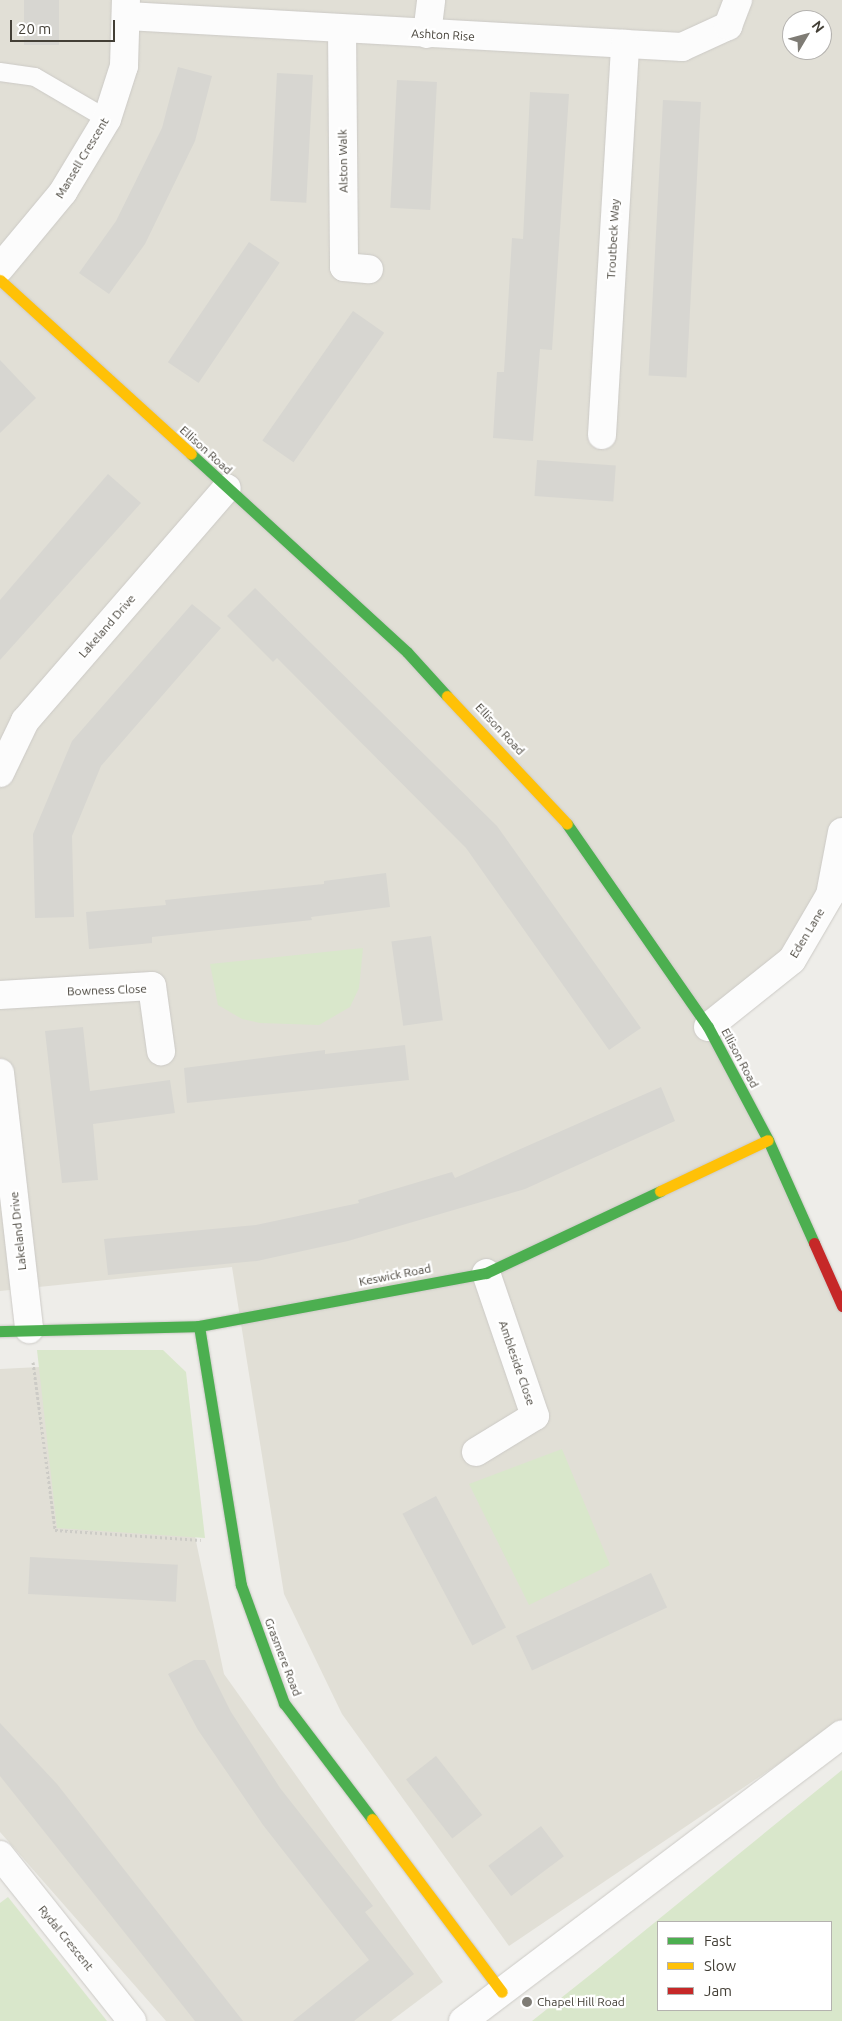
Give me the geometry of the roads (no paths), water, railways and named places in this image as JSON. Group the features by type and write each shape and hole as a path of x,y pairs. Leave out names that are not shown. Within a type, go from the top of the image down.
{"street":[{"path":"427,34 431,0"},
{"name":"Ashton Rise","path":"126,8 342,29 682,47 728,26 738,0"},
{"name":"Mansell Crescent","path":"0,268 63,192 107,119 124,66 126,8"},
{"name":"Alston Walk","path":"342,29 344,267 369,269"},
{"name":"Troutbeck Way","path":"602,435 625,44"},
{"name":"Ellison Road","path":"0,280 407,652 495,743 576,834 708,1028 768,1140 842,1306"},
{"name":"Lakeland Drive","path":"0,773 25,721 228,488"},
{"name":"Eden Lane","path":"708,1028 792,960 830,895 842,832"},
{"name":"Bowness Close","path":"0,995 152,986 161,1050"},
{"name":"Lakeland Drive","path":"0,1074 29,1329"},
{"name":"Keswick Road","path":"0,1331 199,1326 486,1272 768,1140"},
{"name":"Ambleside Close","path":"476,1452 535,1416 486,1272"},
{"name":"Grasmere Road","path":"199,1326 241,1585 284,1703 502,1992"},
{"path":"463,2021 842,1734"},
{"name":"Rydal Crescent","path":"0,1855 132,2021"}],"lane":[{"path":"0,72 35,77 107,119"}],"place":[{"name":"Chapel Hill Road","path":"527,2002"}]}
